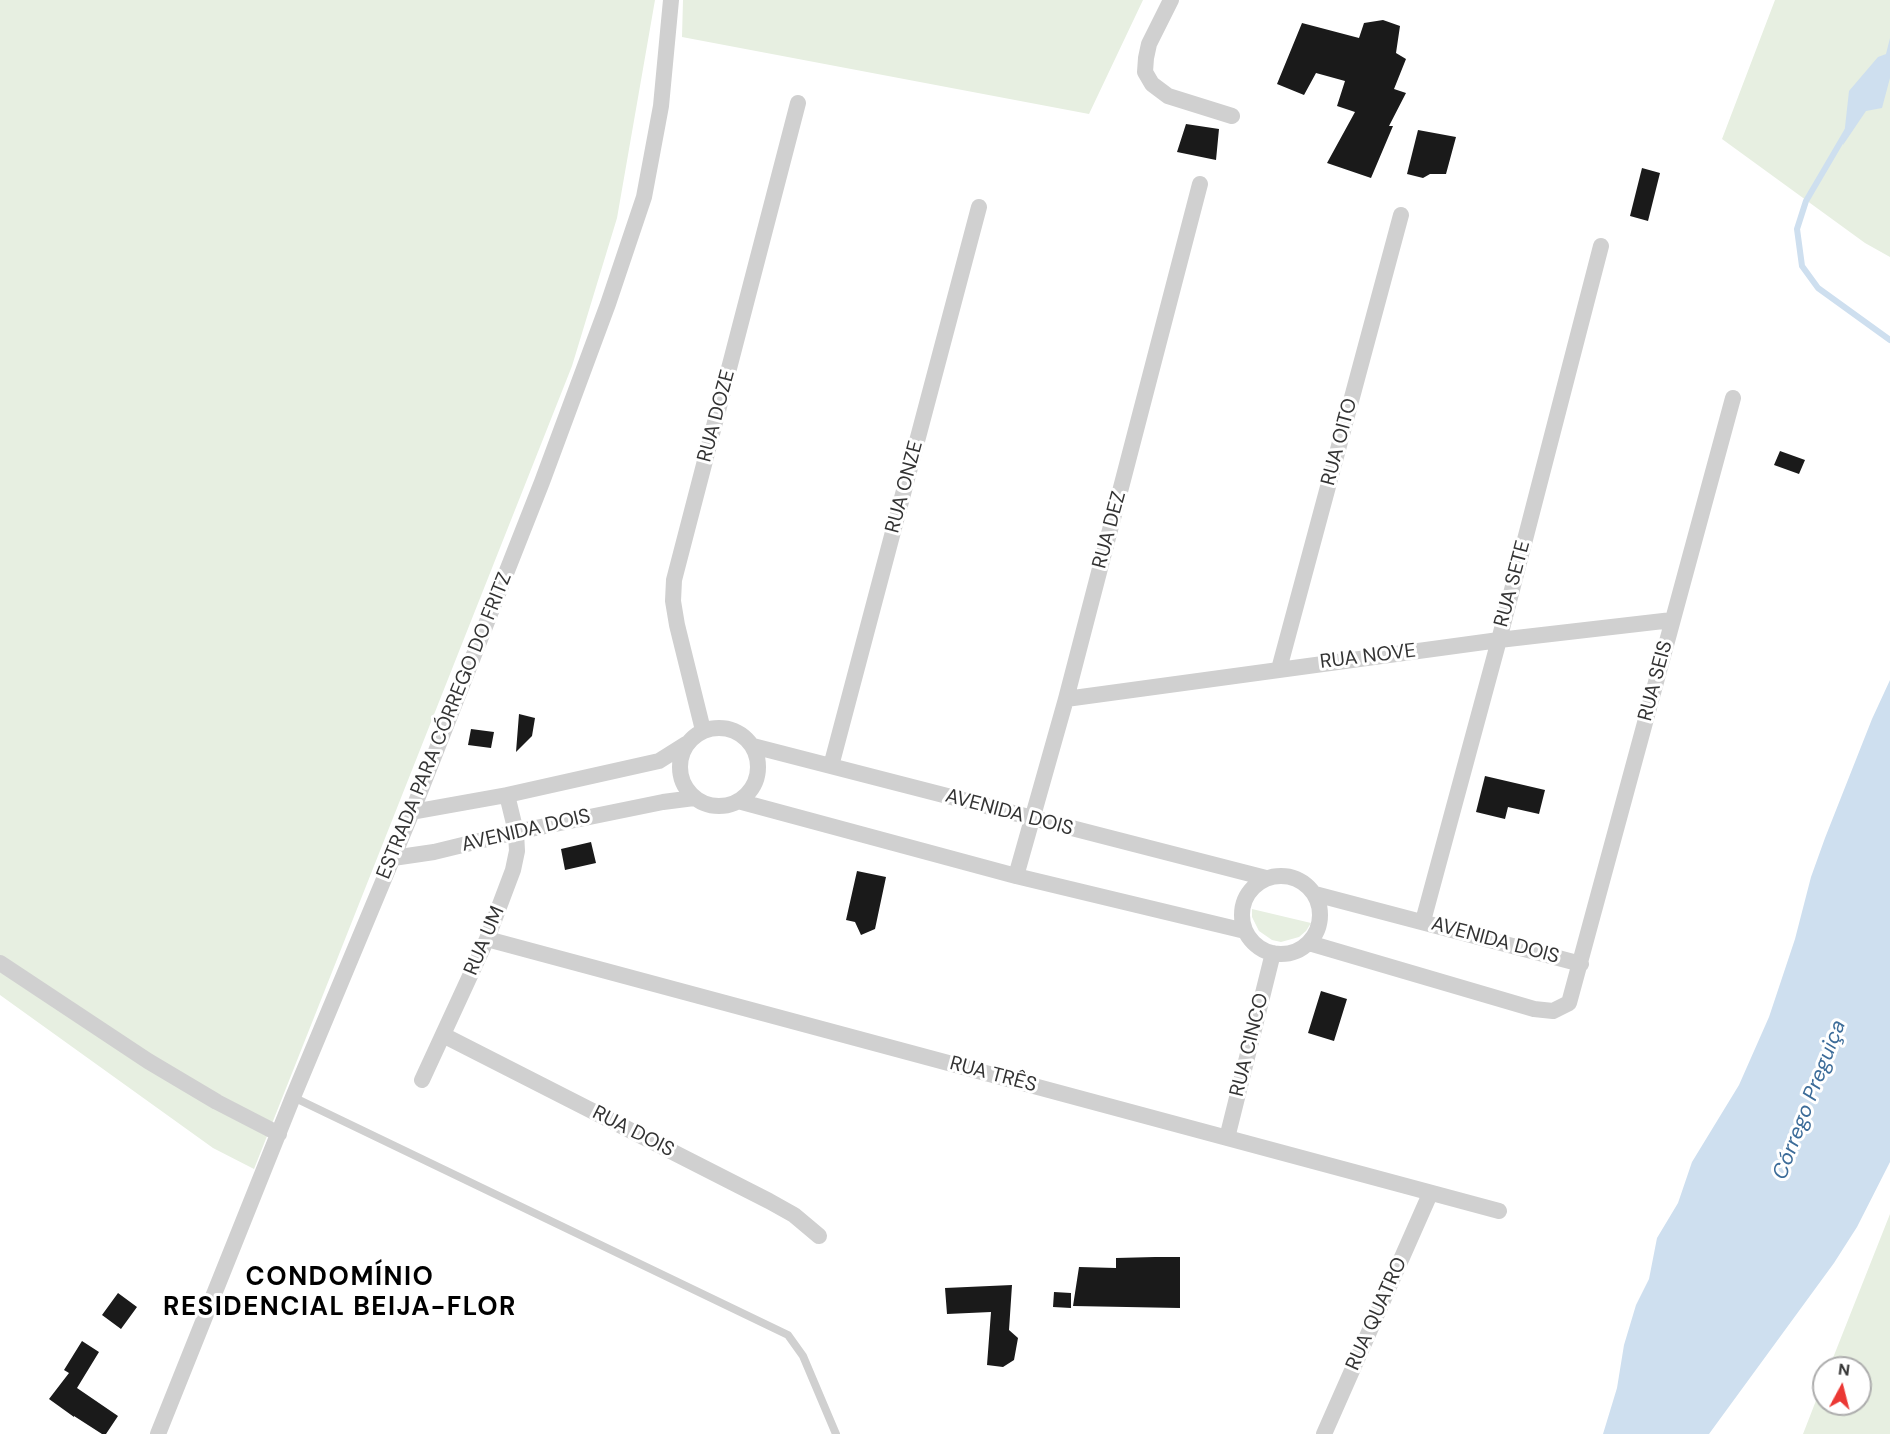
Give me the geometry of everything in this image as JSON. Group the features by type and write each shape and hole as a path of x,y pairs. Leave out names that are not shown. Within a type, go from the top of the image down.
{"street":[{"name":"ESTRADA PARA CÓRREGO DO FRITZ","path":"158,1434 293,1097 412,812 546,471 608,304 644,196 661,106 671,0"},
{"path":"1172,0 1149,44 1145,72 1152,84 1168,96 1232,116"},
{"name":"RUA DOZE","path":"703,730 677,626 673,601 674,580 798,103"},
{"name":"RUA DEZ","path":"1016,876 1066,699 1200,184"},
{"name":"RUA ONZE","path":"831,766 978,207"},
{"name":"RUA OITO","path":"1279,669 1401,215"},
{"name":"RUA SETE","path":"1423,921 1499,640 1601,246"},
{"name":"RUA SEIS","path":"1581,964 1733,398"},
{"name":"RUA NOVE","path":"1066,699 1499,640 1672,620"},
{"name":"AVENIDA DOIS","path":"412,812 507,795 659,761 703,730 725,728 746,738 753,746 1033,820 1266,878 1288,875 1308,885 1315,894 1581,964 1569,1003 1553,1011 1534,1009 1309,943"},
{"path":"686,744 681,754 680,775 682,783 694,798"},
{"path":"738,801 752,788 756,779 757,757 753,746"},
{"name":"RUA UM","path":"422,1080 487,939 513,870 518,851 507,795"},
{"name":"AVENIDA DOIS","path":"393,858 434,852 663,801 694,798 710,805 720,806 738,801 1016,876 1245,931 1257,945 1273,953"},
{"path":"1245,931 1242,913 1244,902 1256,884 1266,878"},
{"path":"1273,953 1292,952 1309,943 1319,927 1321,916 1320,904 1315,894"},
{"name":"RUA TRÊS","path":"487,939 1499,1211"},
{"name":"RUA CINCO","path":"1227,1138 1273,953"},
{"path":"0,963 148,1061 217,1102 279,1134"},
{"name":"RUA DOIS","path":"443,1035 769,1201 794,1215 819,1236"},
{"name":"RUA QUATRO","path":"1324,1434 1430,1194"}],"lane":[{"path":"293,1097 788,1335 803,1356 836,1434"}],"shaded area":[{"path":"0,0 655,0 617,218 572,366 254,1169 213,1148 0,995"},
{"path":"683,0 1143,0 1089,114 682,37"},
{"path":"1775,0 1890,0 1890,257 1865,243 1722,139"},
{"path":"1252,909 1311,923 1299,937 1281,942 1272,940 1259,931 1252,917"},
{"path":"1890,1214 1890,1434 1803,1434 1812,1411 1812,1416 1872,1416 1872,1356 1834,1356"}],"water":[{"path":"1890,38 1890,78 1882,108 1866,111 1843,145 1849,91 1878,57 1886,54"},
{"path":"1890,680 1890,1162 1857,1227 1834,1263 1709,1434 1603,1434 1617,1388 1624,1345 1636,1305 1649,1279 1657,1238 1678,1203 1692,1162 1739,1085 1769,1017 1825,838 1872,719"}],"building":[{"path":"1383,20 1400,26 1396,53 1406,59 1394,89 1406,93 1389,126 1393,126 1371,178 1327,163 1355,112 1337,106 1345,81 1316,73 1304,95 1277,84 1302,23 1359,38 1364,23"},
{"path":"1186,124 1219,129 1216,160 1177,152"},
{"path":"1418,130 1456,137 1446,174 1430,174 1423,178 1407,174"},
{"path":"1642,168 1660,173 1648,221 1630,216"},
{"path":"1780,451 1805,460 1799,474 1774,465"},
{"path":"519,714 535,718 532,736 516,752"},
{"path":"471,729 494,732 491,748 468,745"},
{"path":"1485,776 1545,790 1539,814 1508,807 1505,819 1476,812"},
{"path":"591,842 596,863 565,870 561,849"},
{"path":"857,871 886,877 875,929 861,935 855,922 846,920"},
{"path":"1321,991 1347,999 1334,1041 1308,1033"},
{"path":"1180,1257 1180,1308 1073,1306 1079,1267 1116,1268 1116,1258"},
{"path":"1012,1285 1009,1330 1018,1338 1014,1360 1003,1367 987,1365 991,1312 947,1314 945,1288"},
{"path":"1054,1292 1071,1293 1071,1308 1053,1307"},
{"path":"118,1293 137,1307 121,1329 102,1315"},
{"path":"82,1341 99,1352 77,1388 118,1416 106,1434 102,1434 74,1417 49,1399 69,1373 64,1370"}],"waterway":[{"name":"Córrego Preguiça","path":"1847,131 1806,201 1797,229 1802,266 1818,288 1890,340"}],"district":[{"name":"CONDOMÍNIO RESIDENCIAL BEIJA-FLOR","path":"340,1293"}]}
